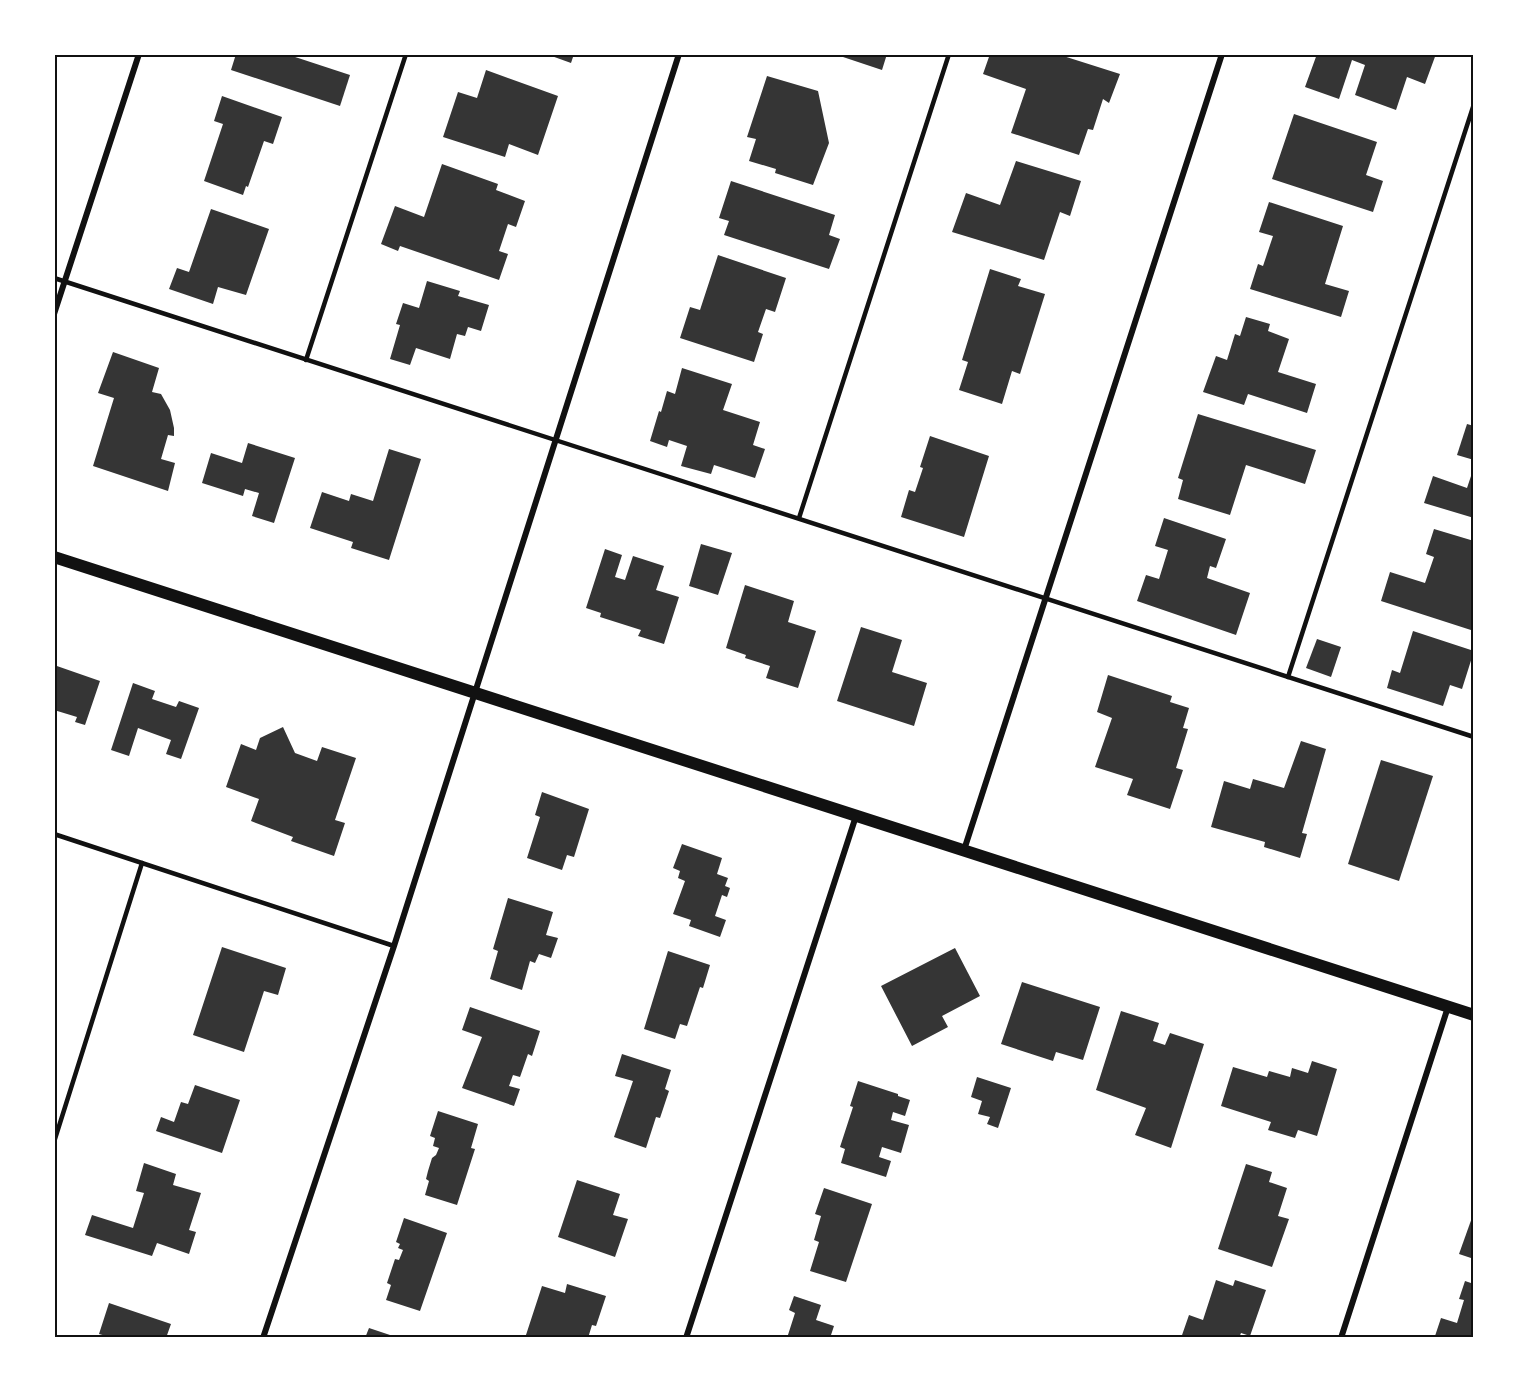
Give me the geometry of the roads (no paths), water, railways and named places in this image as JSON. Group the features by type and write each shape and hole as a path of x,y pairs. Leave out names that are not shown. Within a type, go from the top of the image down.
{"main road":[{"path":"54,556 1474,1015"}],"street":[{"path":"54,314 139,54"},
{"path":"263,1338 394,946 679,54"},
{"path":"964,850 1222,54"},
{"path":"686,1338 856,816"},
{"path":"1341,1338 1449,1006"}],"lane":[{"path":"306,360 406,54"},
{"path":"799,519 949,54"},
{"path":"1288,677 1474,104"},
{"path":"54,278 1474,737"},
{"path":"54,834 394,946"},
{"path":"54,1142 142,863"}]}
